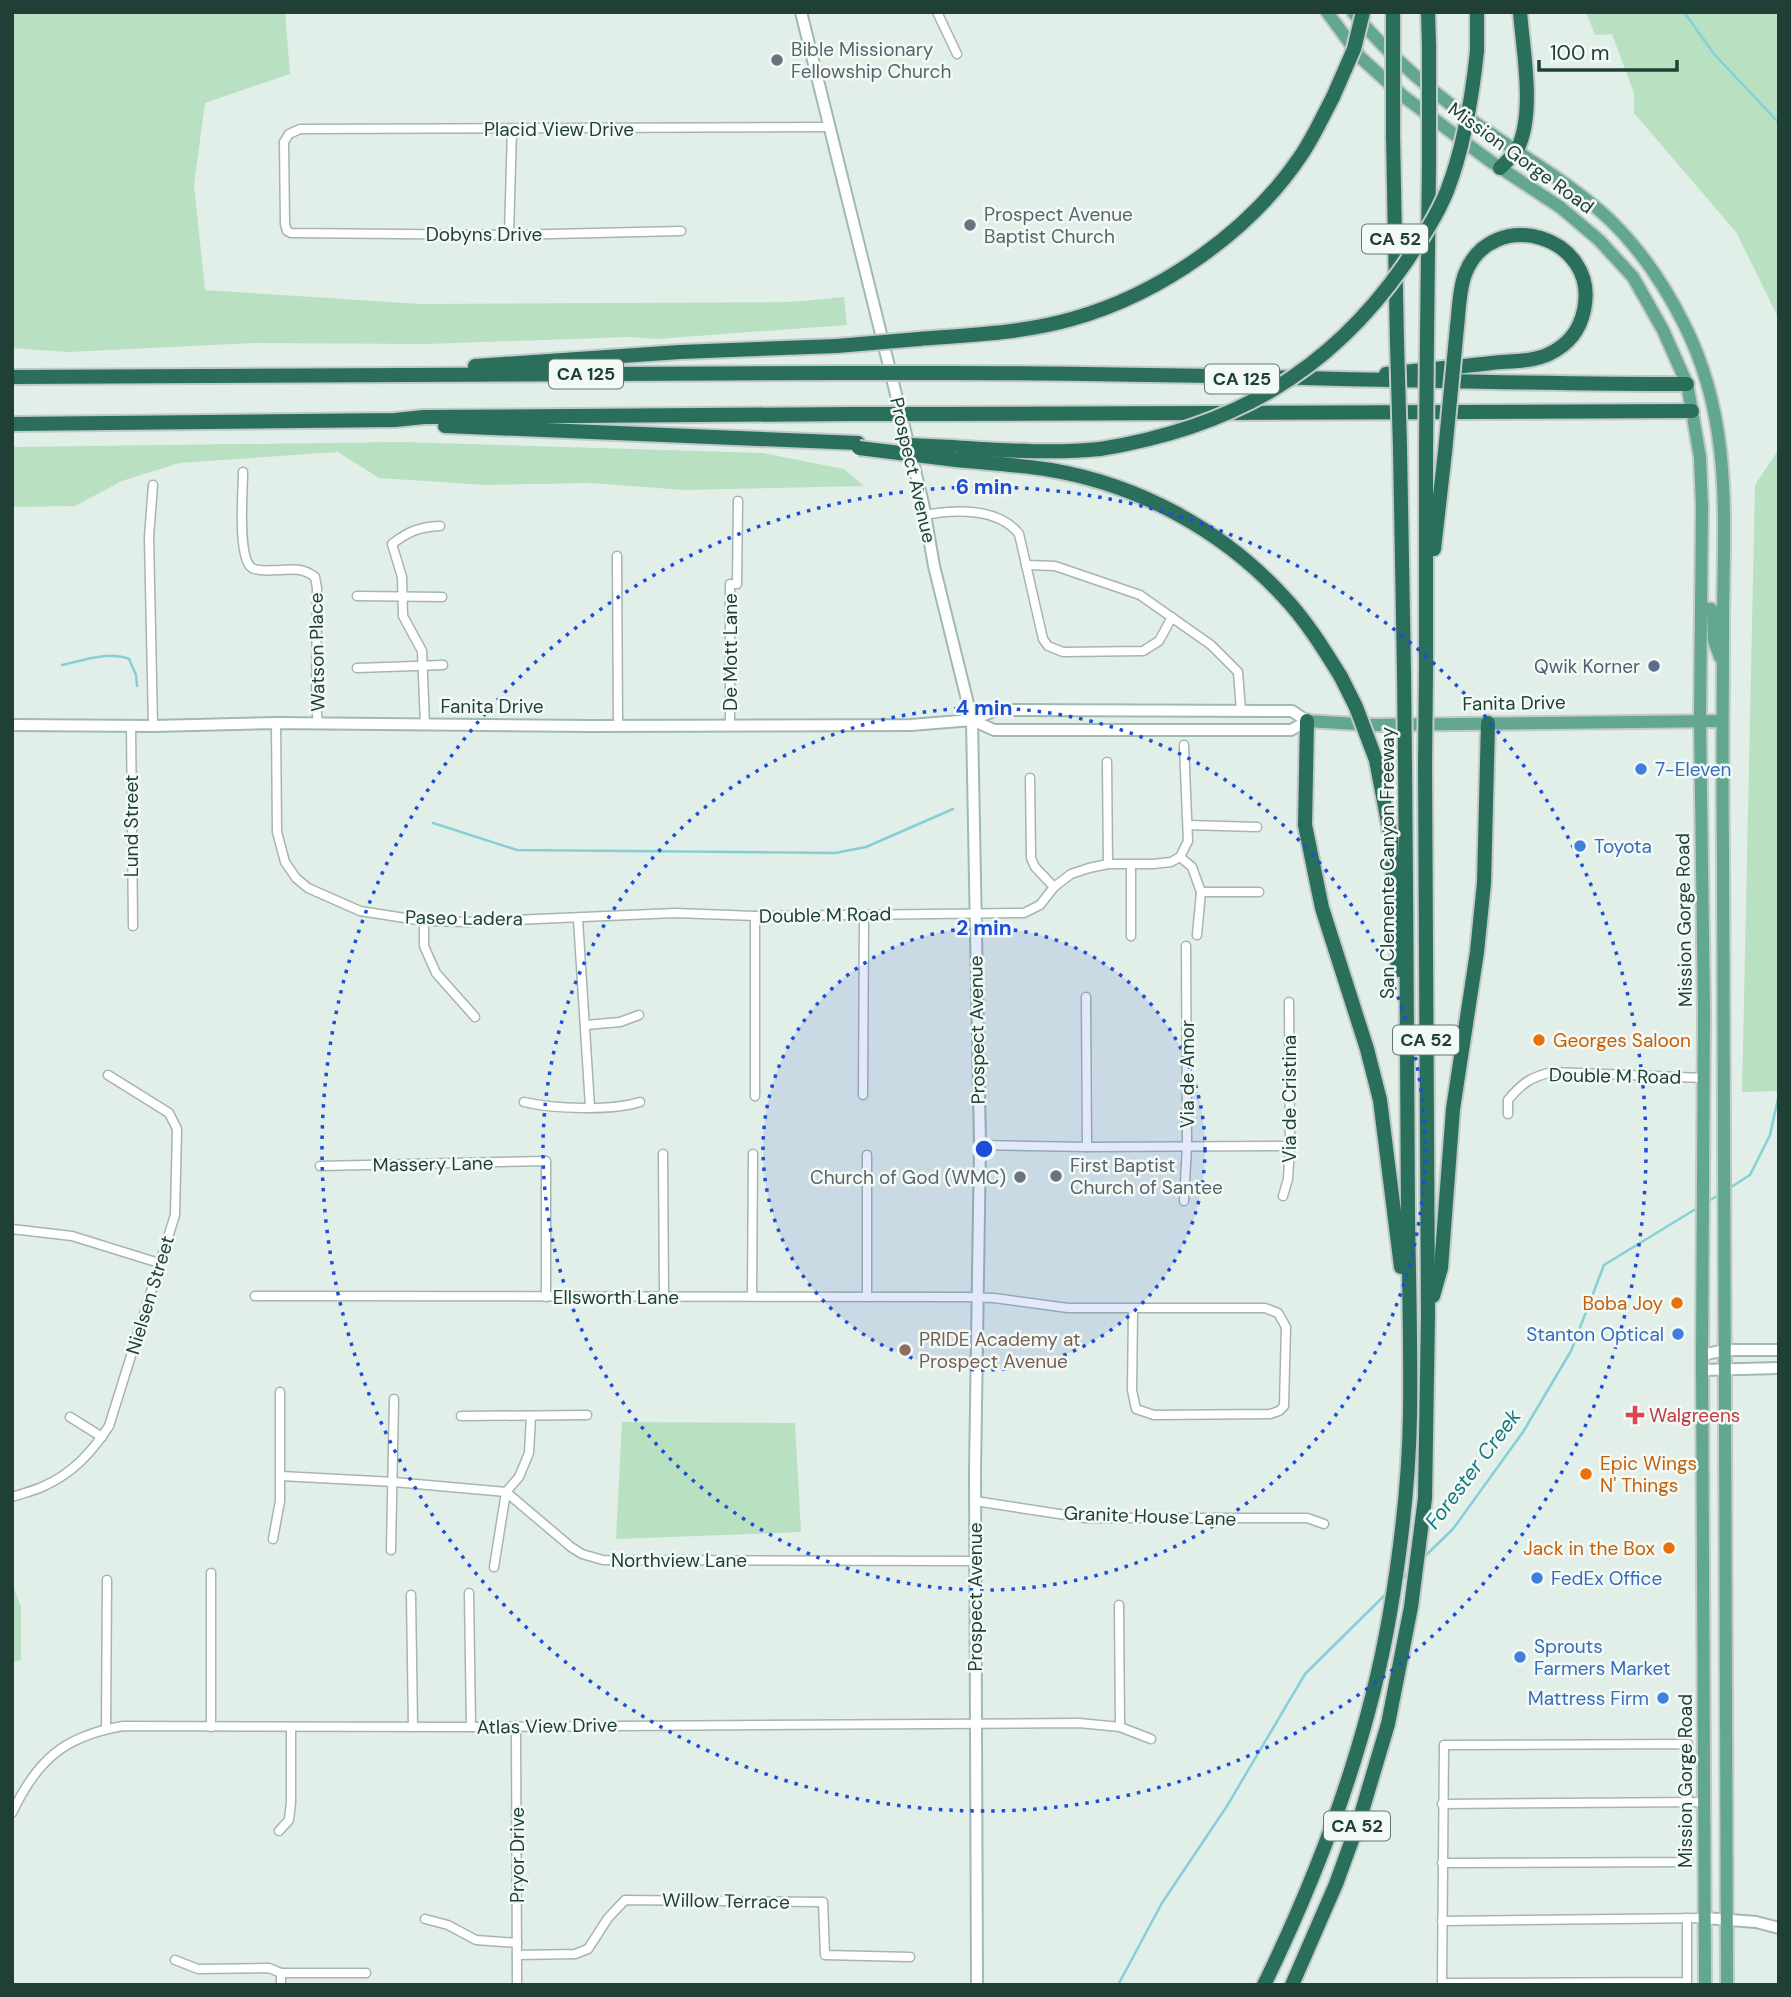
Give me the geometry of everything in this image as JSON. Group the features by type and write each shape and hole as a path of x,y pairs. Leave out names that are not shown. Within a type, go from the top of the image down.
{"highway":[{"path":"334,376 680,352 837,346 1014,331 1071,320 1127,301 1195,261 1261,205 1302,154 1333,97 1354,49 1363,12"},
{"name":"San Clemente Canyon Freeway","path":"1264,1985 1329,1831 1373,1691 1389,1617 1405,1495 1410,1417 1405,765 1393,12"},
{"name":"San Clemente Canyon Freeway","path":"1292,1985 1336,1884 1360,1818 1388,1724 1402,1660 1420,1539 1426,1471 1428,12"},
{"path":"859,446 1069,452 1100,449 1141,442 1198,426 1240,409 1297,376 1343,338 1383,295 1429,229 1447,191 1463,136 1472,95 1477,51 1477,12"},
{"path":"1500,167 1517,150 1525,127 1526,95 1520,12"},
{"path":"1320,380 1528,359 1552,353 1571,338 1582,318 1586,301 1585,283 1578,266 1570,255 1556,244 1538,236 1519,234 1500,239 1485,247 1471,260 1463,277 1457,327 1445,452 1426,627"},
{"name":"CA 125","path":"12,377 1075,373 1549,385 1686,384"},
{"name":"CA 125","path":"12,425 395,420 437,417 1692,411"},
{"path":"395,420 406,424 806,439 1052,470 1124,489 1197,525 1258,570 1284,596 1316,636 1341,677 1376,760 1391,838 1408,1159"},
{"path":"1307,721 1305,825 1322,908 1367,1049 1380,1100 1409,1330"},
{"path":"1428,1314 1441,1268 1453,1109 1477,952 1486,856 1488,723"}],"main road":[{"name":"Prospect Avenue","path":"801,12 925,515 934,566 972,720 979,1145 975,1501 977,1985"},
{"name":"Mission Gorge Road","path":"1327,12 1361,58 1403,96 1560,207 1599,240 1633,277 1664,330 1686,384 1692,411 1700,470 1705,1985"},
{"name":"Mission Gorge Road","path":"1353,12 1375,40 1418,78 1608,219 1653,270 1684,324 1709,384 1715,411 1722,456 1724,506 1722,721 1727,1985"},
{"name":"CA 125","path":"1686,384 1709,384"},
{"name":"CA 125","path":"1692,411 1715,411"},
{"path":"1701,608 1713,611 1714,641 1723,667"},
{"name":"Fanita Drive","path":"12,725 911,725 972,720 996,710 1292,711 1307,721 1374,725 1722,721"},
{"name":"Fanita Drive","path":"972,720 994,730 1291,730 1307,721"},
{"path":"1702,1355 1725,1350 1779,1350"},
{"path":"1703,1370 1779,1368"},
{"path":"1705,1918 1756,1922 1779,1928"}],"street":[{"path":"937,12 957,54"},
{"name":"Placid View Drive","path":"287,231 284,142 289,134 300,129 830,127"},
{"path":"509,235 512,129"},
{"name":"Dobyns Drive","path":"287,231 509,235 681,231"},
{"name":"Watson Place","path":"243,472 243,545 245,559 250,567 259,570 299,569 315,577 318,724"},
{"path":"153,485 149,537 153,726"},
{"name":"De Mott Lane","path":"730,725 730,584 737,584 738,501"},
{"path":"925,515 939,512 971,513 993,516 1011,524 1019,534 1043,639 1048,646 1063,652 1143,651 1159,641 1172,617"},
{"path":"425,725 422,651 403,615 402,577 392,544 409,531 420,527 440,526"},
{"path":"617,556 618,726"},
{"path":"1026,565 1055,566 1140,595 1211,645 1238,672 1241,711"},
{"path":"357,596 442,597"},
{"path":"358,668 443,665"},
{"name":"Paseo Ladera","path":"276,723 277,832 285,862 296,878 308,888 360,911 424,921 578,919 675,913"},
{"name":"Lund Street","path":"131,726 133,926"},
{"path":"1184,746 1188,841 1180,857 1192,867 1201,892 1198,935"},
{"path":"1107,762 1108,864"},
{"path":"1030,778 1031,858 1035,867 1054,887"},
{"path":"1188,825 1257,827"},
{"name":"Double M Road","path":"675,913 755,916 1024,913 1040,905 1054,887 1071,874 1108,864 1171,862 1180,857"},
{"path":"1131,864 1131,936"},
{"path":"1201,892 1259,892"},
{"path":"863,1095 864,915"},
{"path":"755,916 755,1096"},
{"path":"578,919 590,1107"},
{"path":"424,921 424,946 431,964 475,1017"},
{"name":"Via de Amor","path":"1184,1201 1187,1145 1186,946"},
{"path":"1086,997 1087,1147"},
{"name":"Via de Cristina","path":"1283,1196 1288,1179 1290,1146 1289,1002"},
{"path":"586,1025 620,1022 639,1014"},
{"name":"Double M Road","path":"1508,1114 1508,1100 1521,1084 1531,1077 1552,1072 1704,1078"},
{"name":"Nielsen Street","path":"12,1497 42,1487 65,1475 85,1458 102,1437 114,1413 174,1215 176,1123 169,1113 108,1075"},
{"path":"524,1102 542,1106 622,1108 640,1102"},
{"path":"979,1145 1290,1146"},
{"path":"663,1154 664,1296"},
{"path":"752,1296 753,1154"},
{"path":"867,1155 867,1297"},
{"name":"Massery Lane","path":"320,1166 546,1161 546,1297"},
{"path":"12,1229 72,1236 159,1263"},
{"name":"Ellsworth Lane","path":"255,1296 994,1298 1068,1308 1265,1308 1278,1313 1286,1326 1284,1406 1270,1414 1154,1415 1136,1409 1132,1390 1133,1309"},
{"path":"273,1539 281,1476 280,1392"},
{"path":"391,1550 394,1399"},
{"path":"461,1416 587,1415"},
{"path":"494,1566 506,1492 519,1478 527,1460 531,1416"},
{"path":"70,1417 102,1437"},
{"path":"281,1476 506,1492"},
{"name":"Northview Lane","path":"506,1492 571,1547 582,1554 603,1560 975,1561"},
{"name":"Granite House Lane","path":"975,1501 1085,1518 1307,1518 1324,1524"},
{"path":"211,1573 211,1727"},
{"path":"106,1729 107,1580"},
{"path":"469,1593 471,1727"},
{"path":"411,1595 413,1727"},
{"path":"1119,1605 1120,1727"},
{"name":"Atlas View Drive","path":"12,1813 25,1785 44,1762 73,1740 123,1726 1079,1723 1120,1727 1151,1738"},
{"name":"Pryor Drive","path":"516,1726 517,1985"},
{"path":"279,1831 289,1820 291,1727"},
{"path":"1442,1863 1687,1862 1688,1744 1444,1745 1442,1804 1442,1863 1442,1983 1687,1982 1686,1918"},
{"path":"1442,1804 1704,1802"},
{"name":"Willow Terrace","path":"517,1955 575,1954 588,1949 608,1918 625,1900 823,1902 825,1955 910,1958"},
{"path":"1442,1921 1705,1918"},
{"path":"425,1919 448,1925 476,1940 517,1943"},
{"path":"174,1959 198,1969 268,1968 281,1973 366,1973"},
{"path":"281,1973 281,1985"}],"green space":[{"path":"12,12 285,12 290,74 205,103 194,185 205,290 421,304 791,302 844,297 847,325 657,339 629,337 426,344 254,343 68,352 12,348"},
{"path":"1586,12 1779,12 1779,319 1736,232 1634,113 1634,93 1612,34 1595,35"},
{"path":"401,442 763,453 844,469 864,486 684,490 591,483 486,485 379,478 338,452 179,463 122,481 75,506 12,507 12,447"},
{"path":"1779,449 1779,1091 1742,1092 1755,485"},
{"path":"622,1422 795,1423 801,1532 616,1539"},
{"path":"12,1584 21,1607 21,1660 12,1662"}],"waterway":[{"path":"1684,12 1714,54 1779,123"},
{"path":"62,665 104,656 129,659 136,675 137,686"},
{"path":"433,823 517,850 835,853 866,847 953,809"},
{"name":"Forester Creek","path":"1728,1189 1750,1175 1770,1135 1779,1094"},
{"name":"Forester Creek","path":"1707,1202 1720,1194"},
{"name":"Forester Creek","path":"1423,1558 1453,1529 1523,1432 1571,1351 1604,1265 1699,1207"},
{"name":"Forester Creek","path":"1401,1580 1411,1570"},
{"name":"Forester Creek","path":"1118,1985 1162,1903 1227,1806 1305,1674 1388,1592"}],"place":[{"name":"Bible Missionary Fellowship Church","path":"777,60"},
{"name":"Prospect Avenue Baptist Church","path":"970,225"},
{"name":"Qwik Korner","path":"1654,666"},
{"name":"7-Eleven","path":"1641,769"},
{"name":"Toyota","path":"1580,846"},
{"name":"Georges Saloon","path":"1539,1040"},
{"name":"First Baptist Church of Santee","path":"1056,1176"},
{"name":"Church of God (WMC)","path":"1020,1177"},
{"name":"Boba Joy","path":"1677,1303"},
{"name":"Stanton Optical","path":"1678,1334"},
{"name":"PRIDE Academy at Prospect Avenue","path":"905,1350"},
{"name":"Walgreens","path":"1635,1415"},
{"name":"Epic Wings N' Things","path":"1586,1474"},
{"name":"Jack in the Box","path":"1669,1548"},
{"name":"FedEx Office","path":"1537,1578"},
{"name":"Sprouts Farmers Market","path":"1520,1657"},
{"name":"Mattress Firm","path":"1663,1698"}]}
